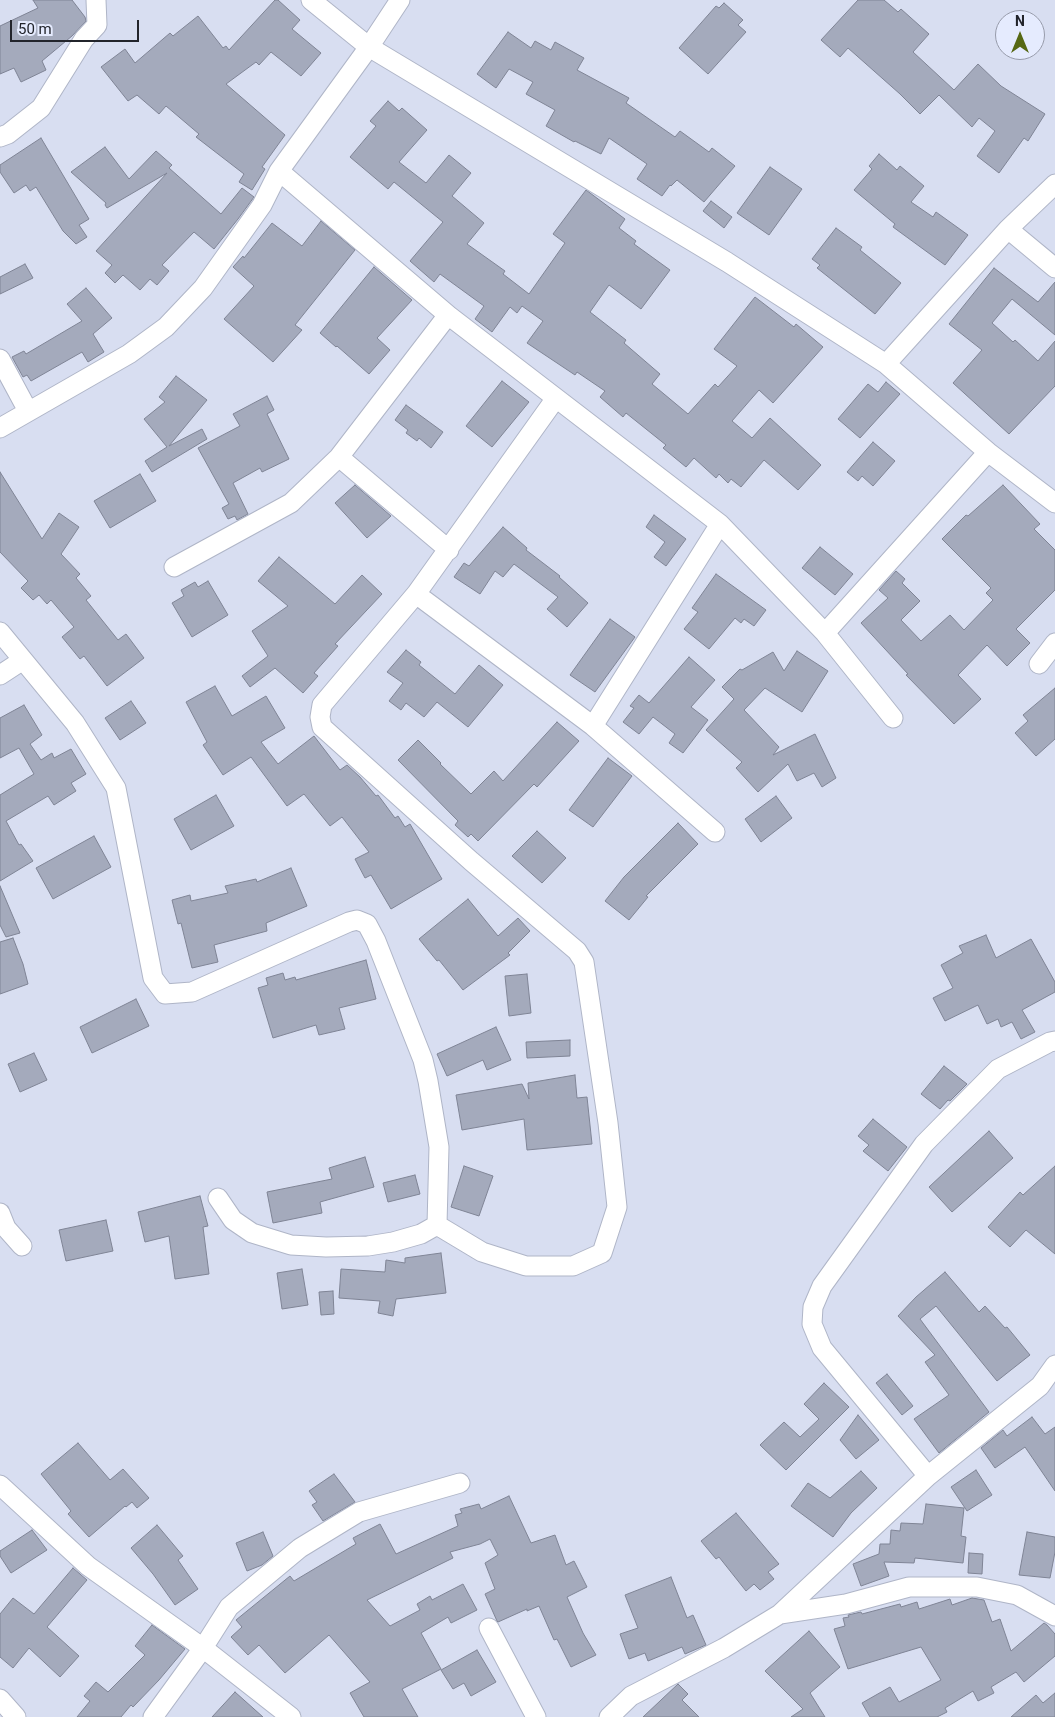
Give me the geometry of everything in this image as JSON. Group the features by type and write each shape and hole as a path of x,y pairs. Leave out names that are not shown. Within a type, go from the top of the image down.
{"street":[{"path":"0,137 8,134 41,108 84,39 97,25 96,0"},
{"path":"311,0 369,47 727,262 886,364 988,452 1055,503"},
{"path":"0,428 129,354 166,327 203,288 262,205 279,171 369,47 400,0"},
{"path":"279,171 448,315 720,524 825,634 893,718"},
{"path":"886,364 1008,229 1055,184"},
{"path":"1008,229 1055,268"},
{"path":"174,567 291,502 339,457 448,315"},
{"path":"0,359 28,411"},
{"path":"437,1225 482,1252 526,1266 573,1266 602,1253 617,1207 608,1123 584,962 577,951 472,861 322,727 320,717 322,705 416,594 556,398"},
{"path":"825,634 988,452"},
{"path":"339,457 448,550"},
{"path":"593,726 720,524"},
{"path":"416,594 593,726 715,832"},
{"path":"0,632 75,722 116,788 153,978 165,994 192,992 349,922 358,920 367,924 376,941 423,1060 439,1147 437,1225"},
{"path":"1039,664 1055,643"},
{"path":"0,674 23,660"},
{"path":"928,1476 822,1348 812,1324 814,1307 822,1286 924,1144 998,1069 1055,1041"},
{"path":"218,1198 233,1220 252,1233 291,1245 326,1247 368,1246 421,1234 437,1225"},
{"path":"0,1213 6,1228 22,1246"},
{"path":"609,1717 631,1696 724,1648 780,1614 928,1476 1040,1386 1055,1365"},
{"path":"152,1717 203,1648 229,1607 300,1548 359,1512 460,1483"},
{"path":"0,1486 88,1566 203,1648 291,1717"},
{"path":"780,1614 846,1604 909,1587 977,1587 1017,1595 1055,1616"},
{"path":"489,1628 536,1717"},
{"path":"0,1699 16,1717"}],"building":[{"path":"33,0 72,0 86,21 72,36 42,61 46,70 21,82 14,68 0,74 0,26 38,8"},
{"path":"275,0 278,0 300,20 292,29 321,53 301,76 271,52 259,65 256,62 226,84 285,135 262,167 265,169 252,190 239,182 244,174 196,137 199,134 166,106 159,114 137,95 128,101 101,67 125,49 135,63 170,33 173,36 198,16 223,48 226,46 229,50"},
{"path":"858,0 884,0 898,12 901,9 929,34 913,52 954,90 978,64 1001,86 1045,114 1028,141 1024,138 999,173 977,156 995,131 979,118 972,127 939,95 920,114 848,48 840,57 821,40"},
{"path":"724,3 743,20 738,25 746,32 708,74 679,48 716,6 719,8"},
{"path":"508,32 531,48 535,41 551,50 555,42 584,58 577,70 629,98 626,103 675,137 680,131 709,152 712,148 735,166 704,202 677,180 670,185 662,196 637,179 647,164 609,138 601,154 574,142 546,126 555,110 526,94 533,82 509,69 496,88 477,74"},
{"path":"388,101 399,111 402,108 427,130 399,162 426,183 449,155 471,173 452,196 484,223 467,244 505,271 503,274 529,294 565,243 553,234 586,190 625,219 619,228 636,241 634,244 670,270 641,309 609,285 590,312 626,340 624,343 660,374 652,384 688,414 715,384 718,387 737,366 714,349 755,297 794,327 796,324 823,347 773,403 759,390 732,421 752,438 770,418 821,465 798,490 764,460 741,487 731,479 728,483 719,474 716,478 694,458 686,467 663,448 666,445 626,413 623,417 600,397 605,391 577,372 575,375 527,343 543,321 522,306 517,313 510,307 492,332 475,319 484,306 440,274 434,282 410,261 443,222 394,182 388,189 350,157 376,126 370,121"},
{"path":"41,138 89,219 79,225 87,237 76,244 63,231 36,187 30,191 26,185 14,193 0,172 0,165"},
{"path":"105,147 129,179 156,151 172,165 169,168 221,214 242,188 254,197 214,249 194,232 162,265 169,271 157,285 150,279 140,290 123,275 115,283 105,273 112,265 96,251 167,173 107,208 106,203 71,172"},
{"path":"879,154 897,170 900,166 924,186 911,202 933,217 936,212 968,235 945,265 893,227 895,224 854,190 872,169 869,166"},
{"path":"770,167 802,189 769,235 737,213"},
{"path":"711,201 732,217 724,228 703,211"},
{"path":"321,221 355,250 295,325 302,330 273,362 224,319 254,286 233,267 243,256 244,258 272,223 302,246"},
{"path":"836,228 862,247 860,250 901,283 875,314 817,268 820,265 812,259"},
{"path":"25,264 33,278 0,294 0,277"},
{"path":"374,267 412,300 377,338 390,350 369,374 320,333"},
{"path":"994,268 1038,302 1055,282 1055,335 1012,299 992,323 1013,342 1015,340 1038,361 1055,341 1055,386 1009,434 953,383 982,350 949,324"},
{"path":"86,288 112,318 93,334 104,352 88,362 82,352 31,381 27,375 23,377 12,357 24,351 26,354 82,321 67,304"},
{"path":"176,376 207,400 169,446 202,429 207,439 152,472 145,461 167,447 144,419 165,402 159,397"},
{"path":"502,381 529,402 492,447 466,426"},
{"path":"886,382 900,394 860,438 838,419 868,384 878,392"},
{"path":"267,396 274,410 267,414 289,459 262,472 260,468 233,483 248,514 237,520 235,516 228,519 222,508 229,504 198,448 240,426 233,414"},
{"path":"406,405 443,432 431,448 419,438 417,441 406,433 408,430 395,420"},
{"path":"873,442 895,461 873,486 862,476 858,481 847,472"},
{"path":"0,472 42,539 59,513 79,527 61,554 80,574 76,578 91,596 86,600 118,640 126,634 144,658 107,686 84,656 80,659 62,637 74,627 51,600 47,604 39,595 33,600 21,588 28,581 0,552"},
{"path":"140,474 156,501 110,528 94,501"},
{"path":"355,485 391,516 367,538 335,503"},
{"path":"1003,485 1040,524 1034,529 1055,550 1055,590 1016,629 1030,643 1007,666 987,645 958,675 981,699 954,724 906,675 908,674 861,623 888,598 879,590 896,571 905,579 902,583 920,601 901,620 921,641 950,615 964,630 993,600 986,593 991,588 942,539 966,515 968,516"},
{"path":"654,515 686,539 666,566 654,557 665,542 646,527"},
{"path":"503,527 527,548 526,550 560,576 588,603 567,627 547,609 558,597 514,564 503,577 495,571 480,594 454,577 464,563 469,566"},
{"path":"820,547 853,574 835,595 802,568"},
{"path":"279,557 335,604 362,575 382,594 335,644 338,646 314,673 318,676 303,693 275,668 250,687 242,676 268,656 252,631 288,606 258,581"},
{"path":"716,574 766,610 754,626 744,619 741,623 735,618 709,649 684,629 698,612 692,608"},
{"path":"208,581 228,615 192,637 172,603 184,596 181,590 195,582 198,587"},
{"path":"610,619 635,637 595,692 570,675"},
{"path":"406,650 421,662 419,665 455,694 479,665 503,685 468,727 437,702 424,717 406,703 401,710 389,701 403,683 387,672"},
{"path":"797,651 828,671 802,712 765,688 744,710 779,747 773,755 815,734 836,778 822,787 814,773 797,781 788,764 758,792 736,768 742,762 706,730 734,699 722,687 740,669 742,670 773,652 784,671"},
{"path":"689,657 715,680 691,707 708,720 683,753 669,743 675,734 653,717 639,734 623,722 634,708 630,706 639,695 649,703"},
{"path":"215,686 232,716 266,696 285,728 261,742 278,764 314,736 340,770 347,765 376,796 378,795 395,818 398,816 405,827 410,824 442,879 391,909 371,875 365,878 355,859 369,852 342,817 330,826 304,794 287,806 251,757 223,775 203,745 207,742 186,702"},
{"path":"1055,688 1055,739 1036,756 1015,733 1028,721 1023,715"},
{"path":"131,701 146,723 120,740 105,718"},
{"path":"24,705 42,735 30,744 41,760 52,753 54,758 71,749 86,774 71,783 76,791 54,805 48,796 6,821 19,845 21,844 33,861 0,881 0,795 34,774 19,748 0,758 0,718"},
{"path":"557,722 579,741 537,787 534,784 478,841 471,834 468,837 455,825 458,821 398,760 418,740 471,794 494,771 503,781"},
{"path":"608,758 632,776 593,827 569,810"},
{"path":"216,795 234,826 191,850 174,819"},
{"path":"776,796 792,818 761,842 745,819"},
{"path":"678,823 698,844 646,896 648,897 629,920 605,901 624,877"},
{"path":"537,831 566,858 542,883 512,856"},
{"path":"94,836 111,867 53,899 36,868"},
{"path":"291,868 307,906 266,923 267,931 214,945 218,962 192,968 181,923 178,924 172,900 190,895 191,901 228,893 225,886 256,879 257,882"},
{"path":"0,886 20,933 6,937 0,925"},
{"path":"468,899 498,936 518,918 530,931 508,953 510,955 463,990 419,939"},
{"path":"986,935 996,958 1031,939 1055,982 1055,992 1022,1010 1035,1032 1021,1039 1012,1022 1001,1027 998,1019 987,1024 978,1005 945,1021 933,998 953,988 941,965 963,953 959,946"},
{"path":"13,938 28,984 0,994 0,942"},
{"path":"366,960 376,999 339,1008 345,1029 319,1035 316,1025 273,1038 258,988 268,985 266,978 283,973 285,980 295,977 296,980"},
{"path":"527,974 531,1013 509,1016 505,976"},
{"path":"136,999 149,1026 92,1053 80,1027"},
{"path":"496,1027 511,1060 487,1070 483,1060 447,1076 437,1054"},
{"path":"570,1040 570,1056 527,1058 526,1042"},
{"path":"34,1053 47,1080 20,1092 8,1064"},
{"path":"944,1066 967,1084 940,1109 921,1094"},
{"path":"575,1075 577,1098 587,1097 592,1144 527,1150 524,1119 462,1130 456,1095 522,1084 529,1099 528,1083"},
{"path":"873,1119 907,1147 888,1171 863,1151 869,1145 858,1136"},
{"path":"989,1131 1013,1158 952,1212 929,1187"},
{"path":"365,1157 374,1187 320,1202 322,1213 273,1223 267,1192 332,1179 329,1168"},
{"path":"464,1166 493,1176 479,1216 451,1207"},
{"path":"1055,1166 1055,1254 1026,1230 1010,1247 988,1227 1020,1192 1023,1195"},
{"path":"415,1175 420,1194 388,1202 383,1183"},
{"path":"200,1196 208,1226 203,1227 209,1274 175,1279 169,1236 145,1242 138,1212"},
{"path":"106,1220 113,1251 66,1261 59,1230"},
{"path":"441,1253 446,1293 396,1299 393,1316 378,1313 380,1301 339,1298 341,1269 385,1272 386,1260 405,1263 405,1258"},
{"path":"302,1269 308,1305 282,1309 277,1273"},
{"path":"945,1272 979,1312 985,1306 1005,1328 1007,1327 1030,1355 997,1381 936,1306 920,1319 989,1412 939,1453 914,1419 949,1395 925,1362 935,1355 898,1316 916,1297"},
{"path":"333,1291 334,1314 321,1315 319,1292"},
{"path":"887,1374 913,1406 902,1415 876,1383"},
{"path":"824,1383 849,1407 786,1470 760,1445 784,1422 800,1437 819,1419 804,1404"},
{"path":"858,1415 879,1440 856,1459 840,1440"},
{"path":"1032,1417 1045,1434 1055,1427 1055,1491 1025,1447 995,1468 981,1448 1003,1430 1007,1436"},
{"path":"78,1443 110,1480 123,1469 149,1498 137,1508 132,1502 125,1506 89,1537 68,1514 71,1511 41,1474"},
{"path":"976,1470 992,1495 967,1511 951,1487"},
{"path":"861,1471 877,1488 851,1513 833,1537 791,1506 808,1483 830,1498"},
{"path":"334,1474 355,1502 323,1521 312,1505 317,1502 309,1491"},
{"path":"509,1496 531,1543 555,1535 566,1565 574,1561 587,1587 567,1597 583,1633 596,1655 571,1667 557,1639 554,1640 539,1606 497,1621 485,1594 495,1589 485,1563 498,1555 490,1539 480,1544 450,1552 453,1558 367,1600 390,1626 420,1610 417,1604 430,1596 432,1600 463,1584 477,1610 451,1623 448,1617 421,1633 441,1669 402,1689 418,1717 364,1717 350,1693 370,1682 329,1635 285,1673 259,1645 248,1655 231,1637 242,1627 236,1620 290,1576 294,1581 356,1544 353,1538 380,1524 396,1554 458,1526 455,1515 462,1513 460,1509 479,1504 481,1509"},
{"path":"926,1504 964,1508 961,1536 966,1537 963,1563 915,1558 914,1563 884,1562 889,1576 861,1586 853,1564 879,1554 880,1544 890,1544 891,1530 900,1531 901,1523 923,1524"},
{"path":"736,1513 779,1564 768,1572 774,1579 760,1590 754,1584 746,1591 719,1557 716,1559 701,1541"},
{"path":"157,1525 183,1556 178,1560 198,1589 175,1605 153,1574 131,1548"},
{"path":"32,1530 47,1550 11,1573 0,1556 0,1551"},
{"path":"263,1532 273,1556 262,1565 247,1571 236,1543"},
{"path":"1027,1532 1055,1537 1055,1552 1050,1578 1019,1575"},
{"path":"969,1553 983,1554 982,1574 968,1573"},
{"path":"73,1568 87,1580 47,1627 79,1656 60,1677 29,1648 13,1668 0,1657 0,1614 13,1598 34,1614"},
{"path":"671,1577 687,1618 693,1615 706,1645 685,1654 682,1647 648,1661 645,1653 629,1659 620,1634 638,1628 625,1595"},
{"path":"972,1598 984,1600 992,1622 1000,1619 1011,1651 1044,1623 1055,1634 1055,1656 1024,1682 1016,1672 991,1687 994,1693 978,1701 973,1691 945,1708 947,1712 937,1717 870,1717 862,1703 890,1687 899,1702 941,1680 921,1647 848,1669 834,1629 845,1626 843,1618 849,1617 848,1615 861,1612 862,1614 900,1604 901,1607 917,1602 919,1609 950,1599 952,1605"},
{"path":"152,1625 185,1649 159,1680 133,1707 131,1705 121,1717 77,1717 90,1701 84,1696 96,1682 108,1692 145,1655 135,1646"},
{"path":"809,1631 840,1667 810,1693 825,1717 791,1717 803,1709 765,1671"},
{"path":"477,1650 496,1682 471,1696 464,1683 453,1689 441,1670"},
{"path":"678,1684 688,1694 682,1700 699,1717 643,1717"},
{"path":"235,1692 263,1717 212,1717"},
{"path":"1055,1693 1055,1717 1011,1717 1036,1695 1043,1703"}]}
